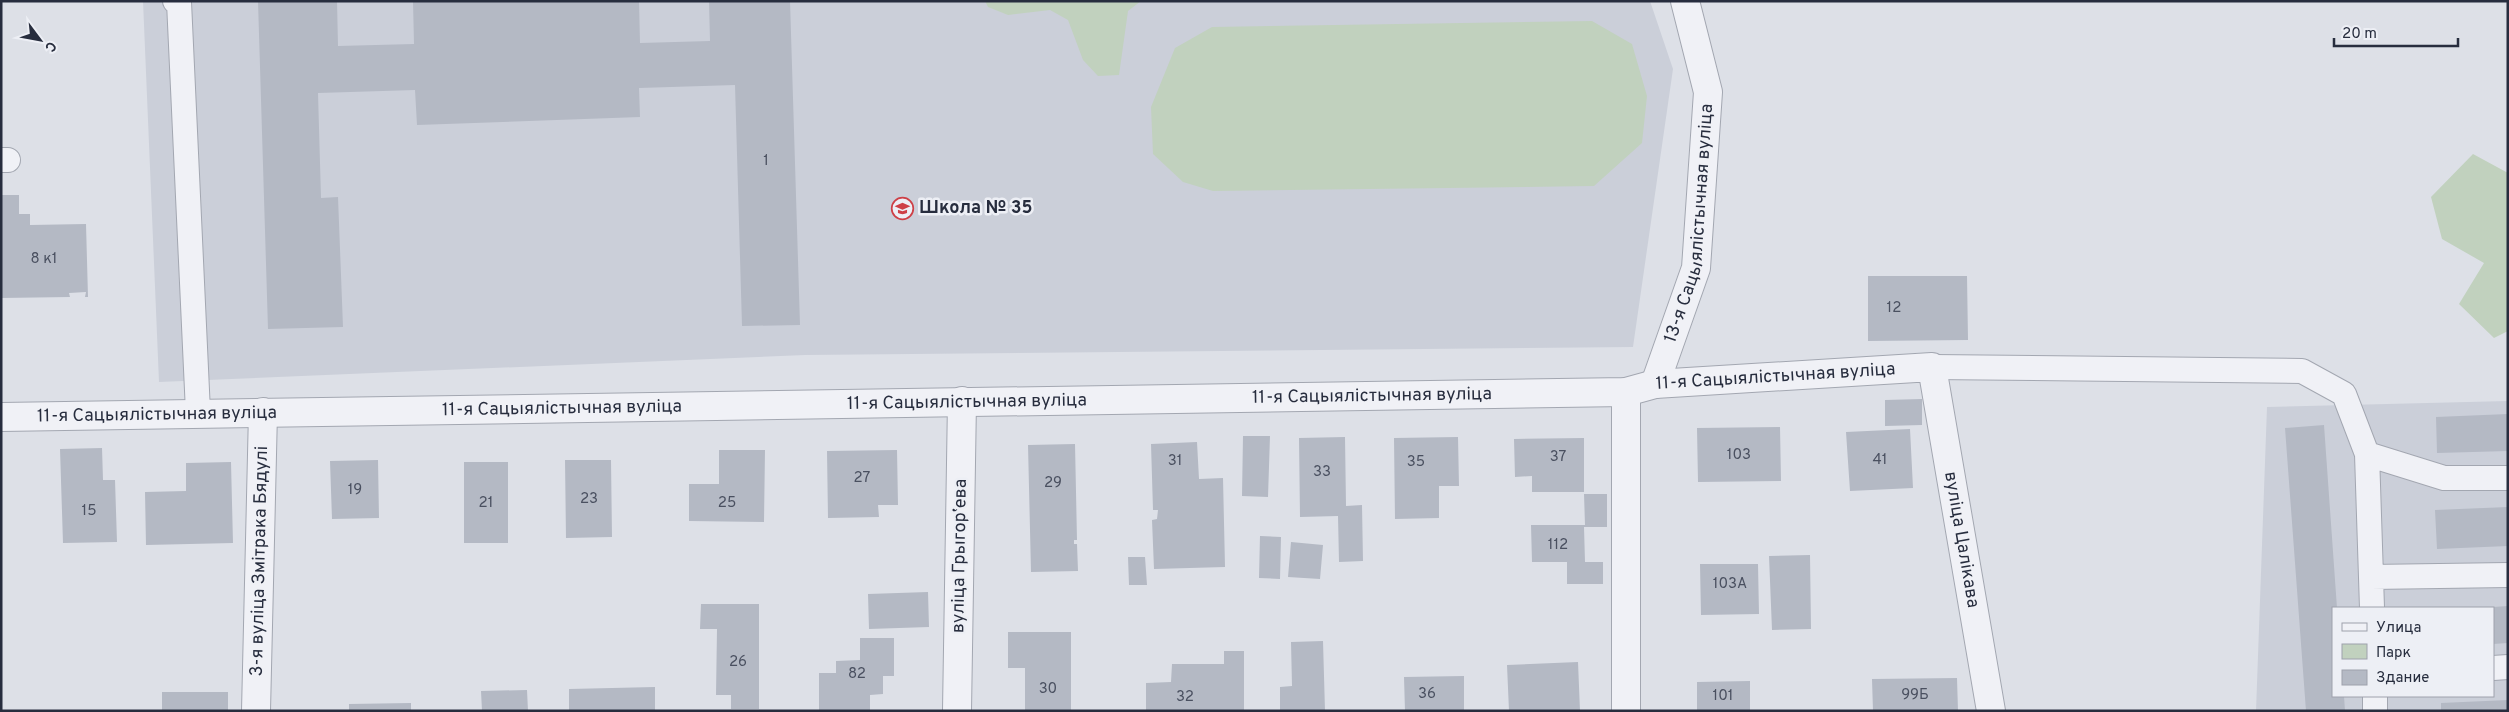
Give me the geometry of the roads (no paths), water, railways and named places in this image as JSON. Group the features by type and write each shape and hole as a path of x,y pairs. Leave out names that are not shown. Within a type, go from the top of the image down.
{"street":[{"name":"13-я Сацыялістычная вуліца","path":"1655,384 1696,268 1708,92 1685,1"},
{"name":"11-я Сацыялістычная вуліца","path":"1,416 1626,392 1655,384 1932,367"},
{"name":"вуліца Цалікава","path":"1932,367 1992,711"},
{"path":"1626,392 1626,711"},
{"name":"вуліца Грыгорʼева","path":"957,711 962,401"},
{"name":"3-я вуліца Змітрака Бядулі","path":"256,711 263,412"}],"lane":[{"path":"178,2 198,412"},
{"path":"1932,367 2302,371 2344,394 2367,454 2372,607"},
{"path":"2367,454 2444,478 2508,478"},
{"path":"2371,577 2508,575"},
{"path":"2494,668 2508,668"},
{"path":"2375,697 2375,711"}],"place":[{"name":"Школа № 35","path":"903,208"}]}
